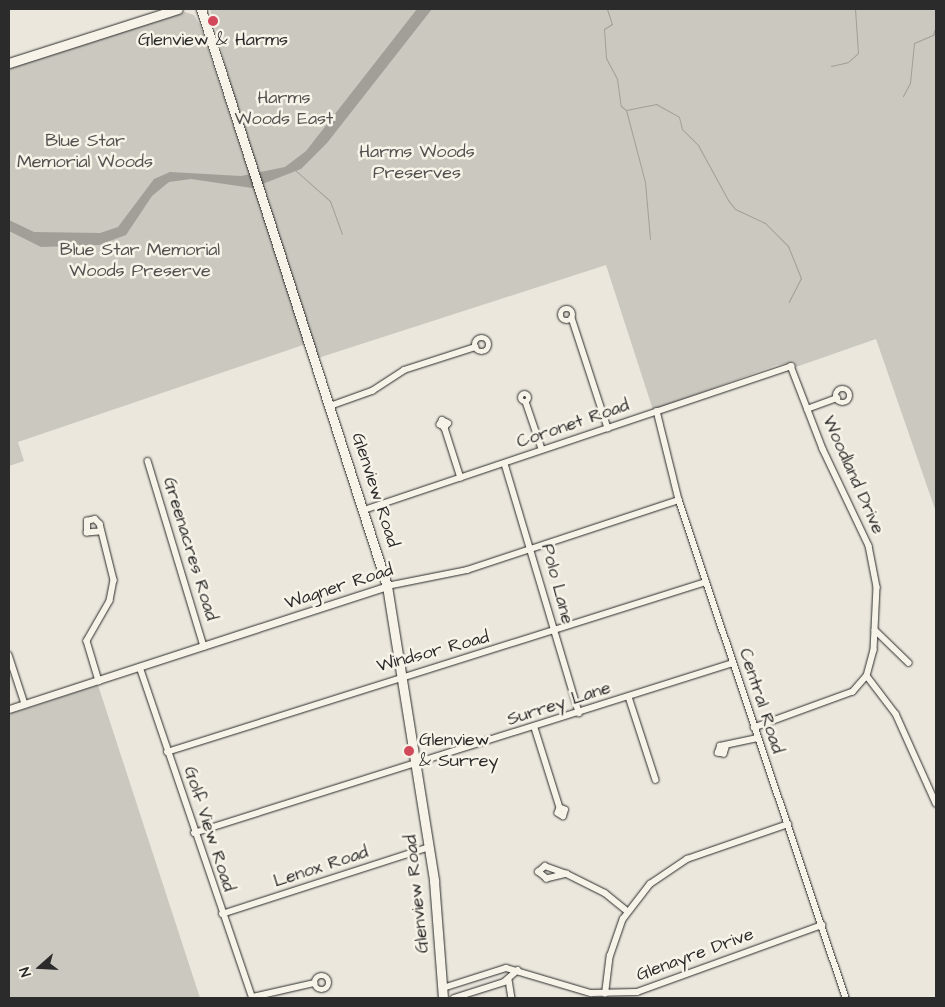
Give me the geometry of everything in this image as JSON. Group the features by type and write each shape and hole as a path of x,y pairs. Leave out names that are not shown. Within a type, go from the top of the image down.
{"main road":[{"path":"9,63 178,9"},
{"name":"Glenview Road","path":"201,9 388,586 429,847 443,998"}],"street":[{"path":"572,318 608,428"},
{"path":"330,406 372,392 399,372 475,347"},
{"name":"Coronet Road","path":"364,510 791,366"},
{"name":"Woodland Drive","path":"791,366 869,546 877,582 876,630 867,676"},
{"path":"808,409 837,398"},
{"path":"526,402 542,449"},
{"name":"Central Road","path":"657,411 679,500 757,738 846,998"},
{"path":"445,428 461,478"},
{"name":"Greenacres Road","path":"148,461 204,647"},
{"name":"Polo Lane","path":"505,464 532,548 579,712"},
{"name":"Wagner Road","path":"9,709 388,586 467,570 679,500"},
{"path":"99,532 114,588 88,641 99,681"},
{"name":"Windsor Road","path":"167,752 403,676 555,632 706,582"},
{"path":"876,630 909,663"},
{"path":"9,655 25,704"},
{"name":"Surrey Lane","path":"194,833 416,763 535,728 733,663"},
{"name":"Golf View Road","path":"140,668 194,833 253,998"},
{"path":"754,728 836,702 853,692 867,676 896,714 936,803"},
{"path":"629,697 656,780"},
{"path":"535,728 560,808"},
{"path":"726,748 757,738"},
{"path":"605,994 610,956 626,911 650,884 686,859 788,824"},
{"name":"Lenox Road","path":"222,914 429,847"},
{"path":"566,874 605,893 626,911"},
{"name":"Glenayre Drive","path":"443,988 500,969 518,970 566,987 605,994 648,990 822,925"},
{"path":"454,998 509,980 518,970"},
{"path":"509,980 512,998"},
{"path":"253,998 314,983"}],"green space":[{"name":"Harms Woods Preserves","path":"210,9 936,9 936,512 876,339 796,367 794,362 777,365 653,410 606,265 318,358 244,133"},
{"name":"Blue Star Memorial Woods Preserve","path":"185,12 194,15 200,25 306,344 18,442 24,461 9,466 9,67"},
{"path":"98,685 200,998 9,998 9,714"}],"shaded area":[{"path":"417,9 432,9 327,143 301,169 252,188 191,179 169,182 152,196 126,235 99,245 41,247 9,231 9,220 34,232 100,233 118,227 154,179 170,172 241,176 285,167 306,151"}],"waterway":[{"path":"607,9 612,24 604,29 606,58 617,79 621,106 626,110 656,104 679,117 682,129 698,145 728,200 735,209 765,223 788,246 801,278 789,302"},
{"path":"831,66 848,62 858,53 855,9"},
{"path":"935,9 936,19"},
{"path":"903,96 910,83 914,43 933,35 936,25"},
{"path":"626,110 645,182 650,239"},
{"path":"295,170 330,201 342,234"}],"place":[{"name":"Glenview & Harms","path":"213,21"},
{"name":"Glenview & Surrey","path":"409,751"}],"park label":[{"name":"Harms Woods East","path":"284,109"},
{"name":"Blue Star Memorial Woods","path":"85,152"}]}
